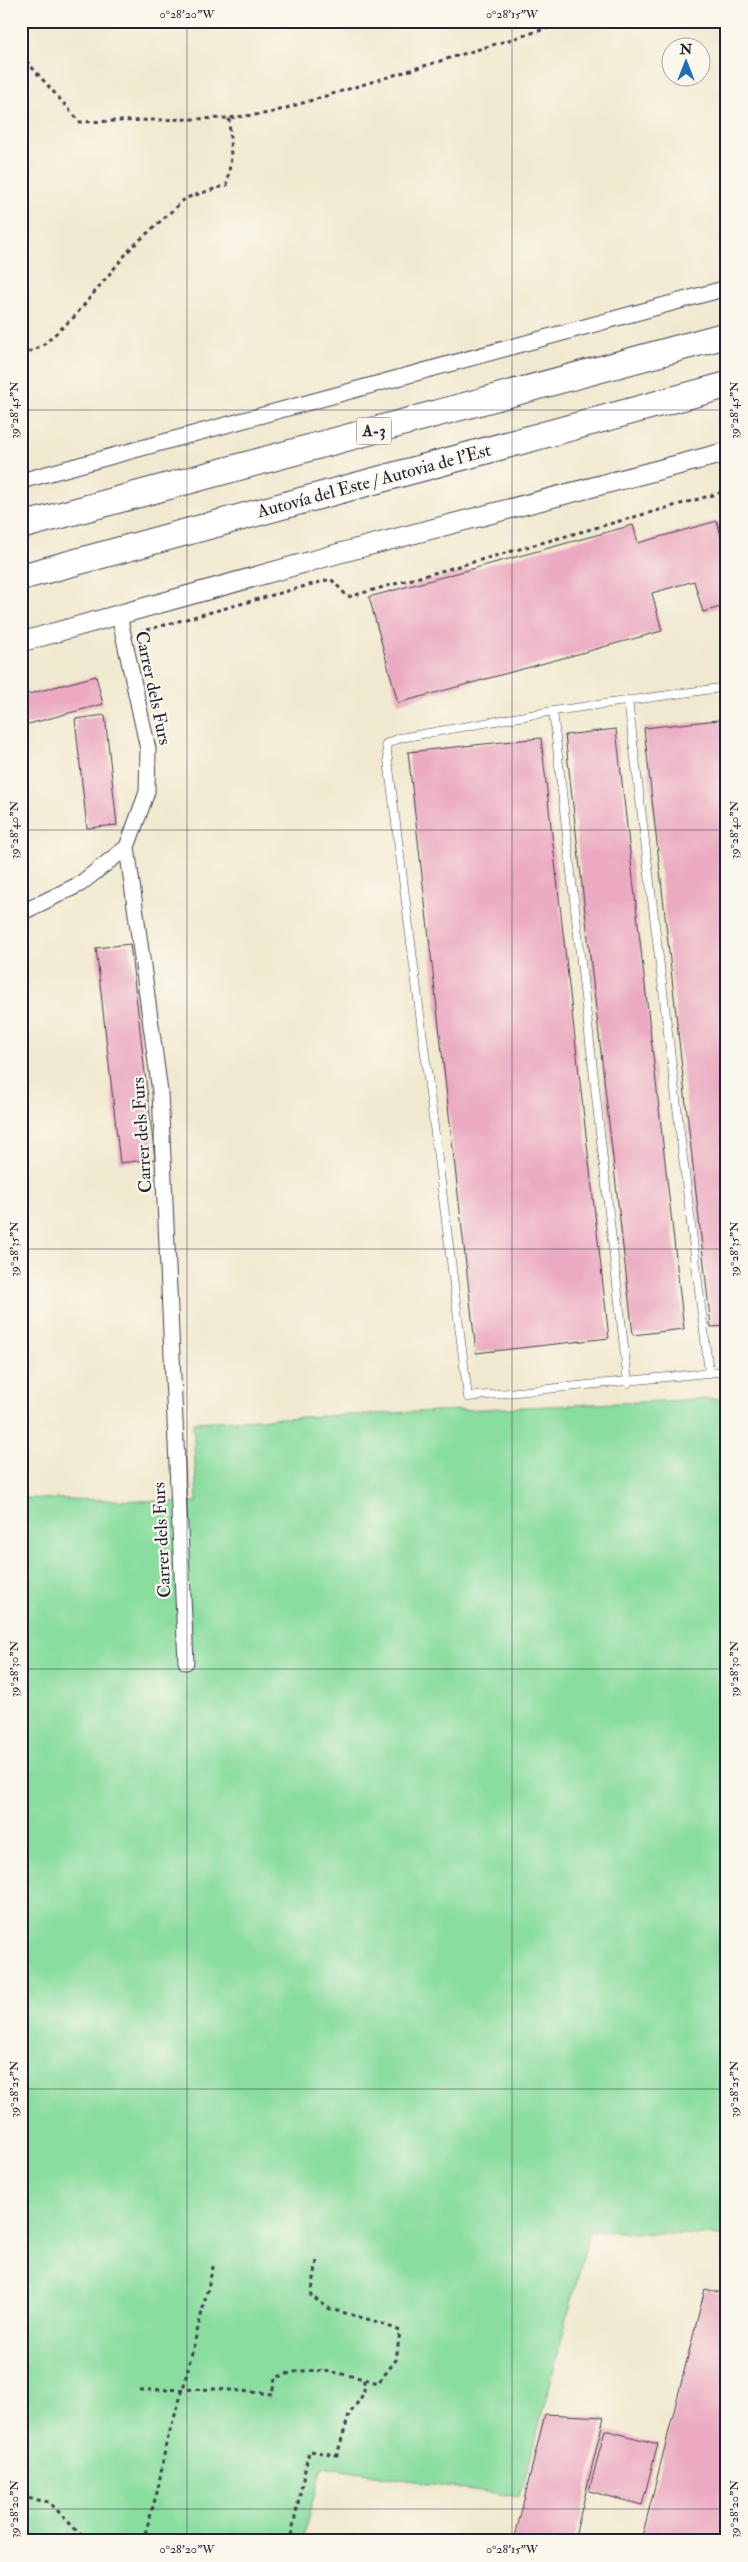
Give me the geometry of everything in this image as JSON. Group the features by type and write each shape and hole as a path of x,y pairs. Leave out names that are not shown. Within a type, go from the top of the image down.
{"highway":[{"name":"A-3","path":"21,526 727,335"},
{"name":"Autovía del Este / Autovia de l'Est","path":"21,577 727,385"}],"street":[{"path":"21,481 727,288"},
{"path":"21,642 121,624 350,550 727,452"},
{"name":"Carrer dels Furs","path":"121,624 148,749 147,792 127,847 160,1092 186,1662"},
{"path":"21,913 80,884 127,847"}],"lane":[{"path":"727,687 553,711 400,738 386,744 468,1397 628,1383 727,1371"},
{"path":"628,700 709,1373"},
{"path":"553,711 628,1383"}],"path":[{"path":"21,55 80,122 229,118 270,112 571,21"},
{"path":"21,356 43,345 74,317 131,248 186,198 227,185 231,158 229,118"},
{"path":"121,624 142,632 331,579 348,597 727,491"},
{"path":"140,2390 219,2389 272,2394 275,2378 296,2370 334,2372 378,2383 396,2360 400,2331 378,2322 330,2309 312,2296 317,2261"},
{"path":"143,2541 158,2488 166,2444 183,2389 214,2263"},
{"path":"290,2541 309,2451 337,2455 349,2415 364,2393 364,2379"},
{"path":"21,2498 49,2502 87,2541"}],"green space":[{"path":"727,1398 727,2236 590,2231 520,2497 322,2467 302,2541 21,2541 21,1498 197,1502 193,1422"}],"building":[{"path":"717,521 727,558 727,605 703,612 694,581 652,593 662,631 398,703 369,597 633,525 638,543"},
{"path":"96,676 103,704 21,726 21,696"},
{"path":"105,715 117,825 87,828 75,719"},
{"path":"727,719 727,1326 711,1327 644,728"},
{"path":"616,729 684,1329 633,1335 565,735"},
{"path":"541,738 609,1338 476,1353 408,752"},
{"path":"130,944 155,1159 120,1163 96,948"},
{"path":"705,2289 727,2294 727,2541 641,2541"},
{"path":"545,2414 604,2417 574,2541 514,2541"},
{"path":"605,2430 658,2444 642,2505 589,2491"}]}
